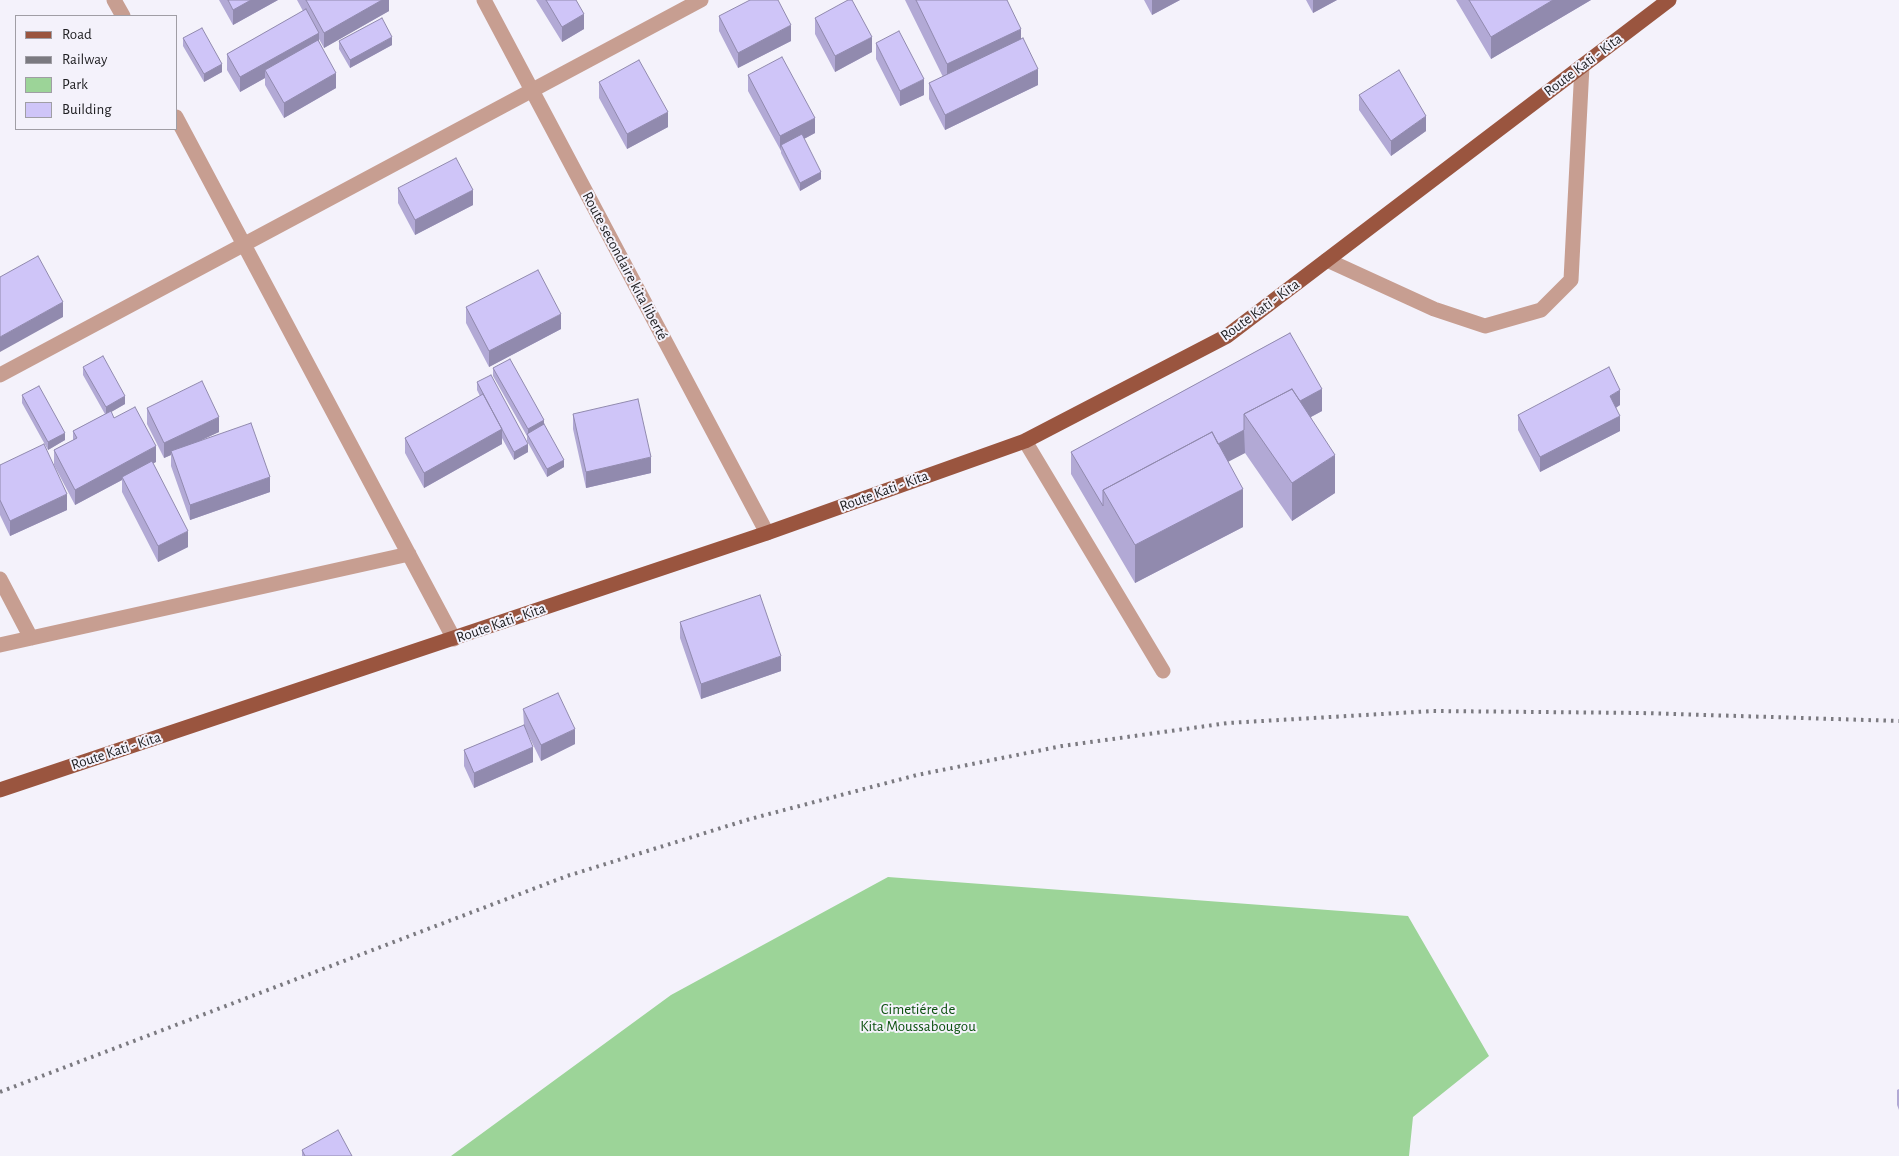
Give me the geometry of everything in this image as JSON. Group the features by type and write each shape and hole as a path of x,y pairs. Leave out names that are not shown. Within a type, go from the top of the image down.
{"main road":[{"name":"Route Kati - Kita","path":"0,790 767,533 1025,441 1227,336 1669,0"}],"street":[{"path":"114,0 122,15"},
{"name":"Route secondaire kita liberté","path":"484,0 767,533"},
{"path":"0,375 701,0"},
{"path":"1327,260 1434,309 1485,326 1541,310 1572,280 1582,66"},
{"path":"178,121 454,639"},
{"path":"1025,441 1163,671"},
{"path":"0,645 409,554"},
{"path":"0,579 31,638"}],"green space":[{"name":"Cimetiére de Kita Moussabougou","path":"888,877 1408,916 1489,1056 1413,1117 1409,1156 451,1156 671,995"}],"building":[{"path":"228,0 251,0 233,10"},
{"path":"306,0 382,0 324,33"},
{"path":"546,0 576,0 584,14 562,27"},
{"path":"750,0 778,0 791,25 738,53 719,16"},
{"path":"848,0 852,0 872,37 835,56 815,18"},
{"path":"916,0 1007,0 1021,29 947,64"},
{"path":"1469,0 1553,0 1491,37"},
{"path":"306,9 319,33 240,77 227,54"},
{"path":"382,18 392,37 350,60 339,41"},
{"path":"202,28 222,64 204,74 183,38"},
{"path":"899,31 924,79 900,91 876,43"},
{"path":"1023,38 1038,69 945,115 929,83"},
{"path":"318,40 336,73 284,103 265,70"},
{"path":"782,57 815,118 780,136 748,75"},
{"path":"639,60 668,112 627,134 599,82"},
{"path":"1399,70 1426,116 1391,141 1359,95"},
{"path":"802,134 821,172 800,183 781,145"},
{"path":"456,158 473,190 415,220 398,188"},
{"path":"38,256 63,302 0,337 0,277"},
{"path":"538,270 561,314 489,351 466,307"},
{"path":"1290,333 1322,389 1300,401 1292,389 1244,414 1244,430 1218,444 1212,432 1103,490 1103,506 1071,452"},
{"path":"103,356 125,396 106,407 83,367"},
{"path":"510,359 544,420 528,429 493,368"},
{"path":"1609,367 1620,390 1610,396 1620,416 1540,457 1518,415"},
{"path":"491,375 528,444 514,452 477,382"},
{"path":"202,381 219,417 164,443 147,408"},
{"path":"39,386 65,433 48,442 22,395"},
{"path":"1292,389 1335,455 1292,483 1244,414"},
{"path":"483,394 502,429 424,473 405,438"},
{"path":"638,399 651,457 586,472 573,414"},
{"path":"135,407 156,446 75,490 54,450 77,438 73,431 111,411 114,418"},
{"path":"251,423 270,477 190,505 171,451"},
{"path":"544,424 564,460 547,469 527,434"},
{"path":"1212,432 1243,489 1135,545 1103,490"},
{"path":"44,444 67,494 10,521 0,500 0,465"},
{"path":"152,461 188,531 158,546 122,477"},
{"path":"760,595 781,656 701,684 680,622"},
{"path":"558,693 575,729 541,745 523,709"},
{"path":"524,725 533,747 474,773 464,750"},
{"path":"338,1130 352,1156 305,1156 302,1150"}],"railway":[{"path":"0,1092 567,876 750,819 917,775 1062,746 1228,723 1433,711 1642,713 1899,721"}]}
